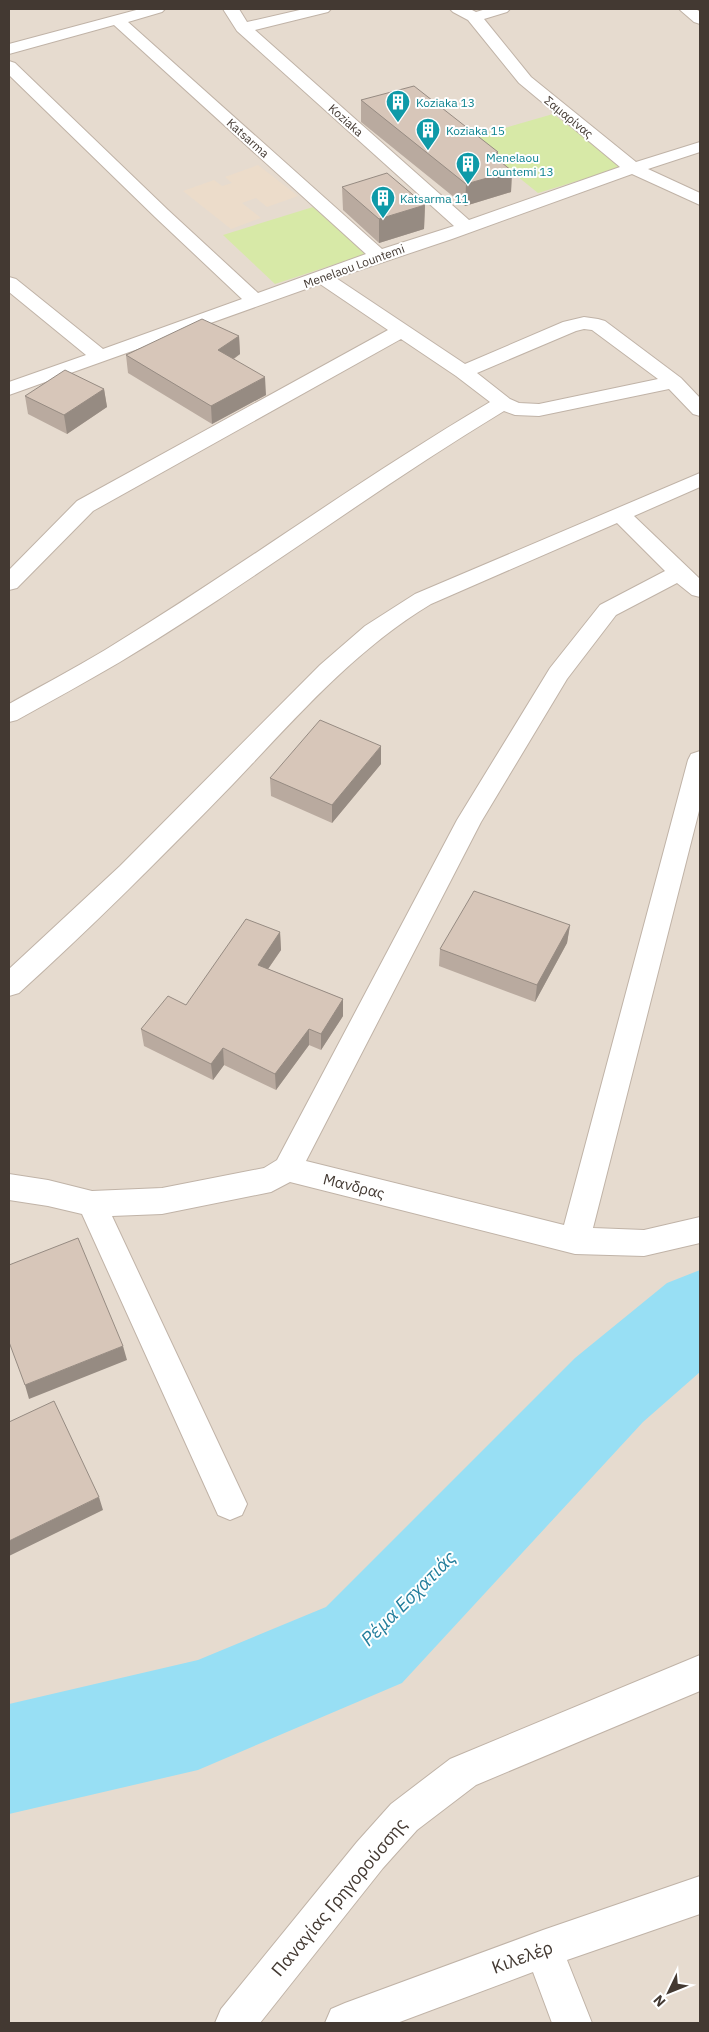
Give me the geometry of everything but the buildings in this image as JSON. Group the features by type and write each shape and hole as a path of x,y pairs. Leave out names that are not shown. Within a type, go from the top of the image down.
{"street":[{"path":"9,49 157,9"},
{"name":"Koziaka","path":"231,9 243,28 466,227"},
{"path":"243,28 323,9"},
{"name":"Σαμαρίνας","path":"458,9 474,17 525,80 633,168 700,200"},
{"path":"474,17 502,9"},
{"path":"686,9 700,19"},
{"name":"Katsarma","path":"117,20 379,256"},
{"path":"9,66 197,249 255,300"},
{"name":"Menelaou Lountemi","path":"9,389 379,256 633,168 700,147"},
{"path":"323,277 463,372 503,403 515,409 539,410 674,382"},
{"path":"9,283 100,356"},
{"path":"463,372 570,326 584,323 598,325 674,382 700,410"},
{"path":"9,583 86,506 401,331"},
{"path":"9,714 112,656 273,552 431,446 503,403"},
{"path":"9,985 186,817 364,638 402,611 423,599 621,515 700,479"},
{"path":"621,515 679,573 700,590"},
{"path":"9,1187 48,1193 92,1204 162,1201 271,1179 287,1169 470,820 558,674 608,610 679,573"},
{"path":"575,1241 700,760"},
{"name":"Μανδρας","path":"287,1169 575,1241 644,1243 700,1230"},
{"path":"92,1204 230,1504"},
{"name":"Παναγίας Γρηγορούσσης","path":"235,2023 370,1855 404,1817 463,1772 700,1673"},
{"name":"Κιλελέρ","path":"345,2023 543,1949 700,1895"},
{"path":"543,1949 572,2023"}],"shaded area":[{"path":"9,9 700,9 700,2023 9,2023"},
{"path":"258,165 298,196 267,207 256,198 242,203 261,218 231,229 183,191 214,180 222,186 232,183 225,177"}],"green space":[{"path":"553,114 623,167 538,193 470,138"},
{"path":"313,207 366,254 275,284 223,235"}],"waterway":[{"name":"Ρέμα Εσχατιάς","path":"9,1759 198,1715 364,1645 609,1390 700,1313"}],"place":[{"name":"Koziaka 13","path":"398,123"},
{"name":"Koziaka 15","path":"428,151"},
{"name":"Menelaou Lountemi 13","path":"468,185"},
{"name":"Katsarma 11","path":"383,219"}]}
